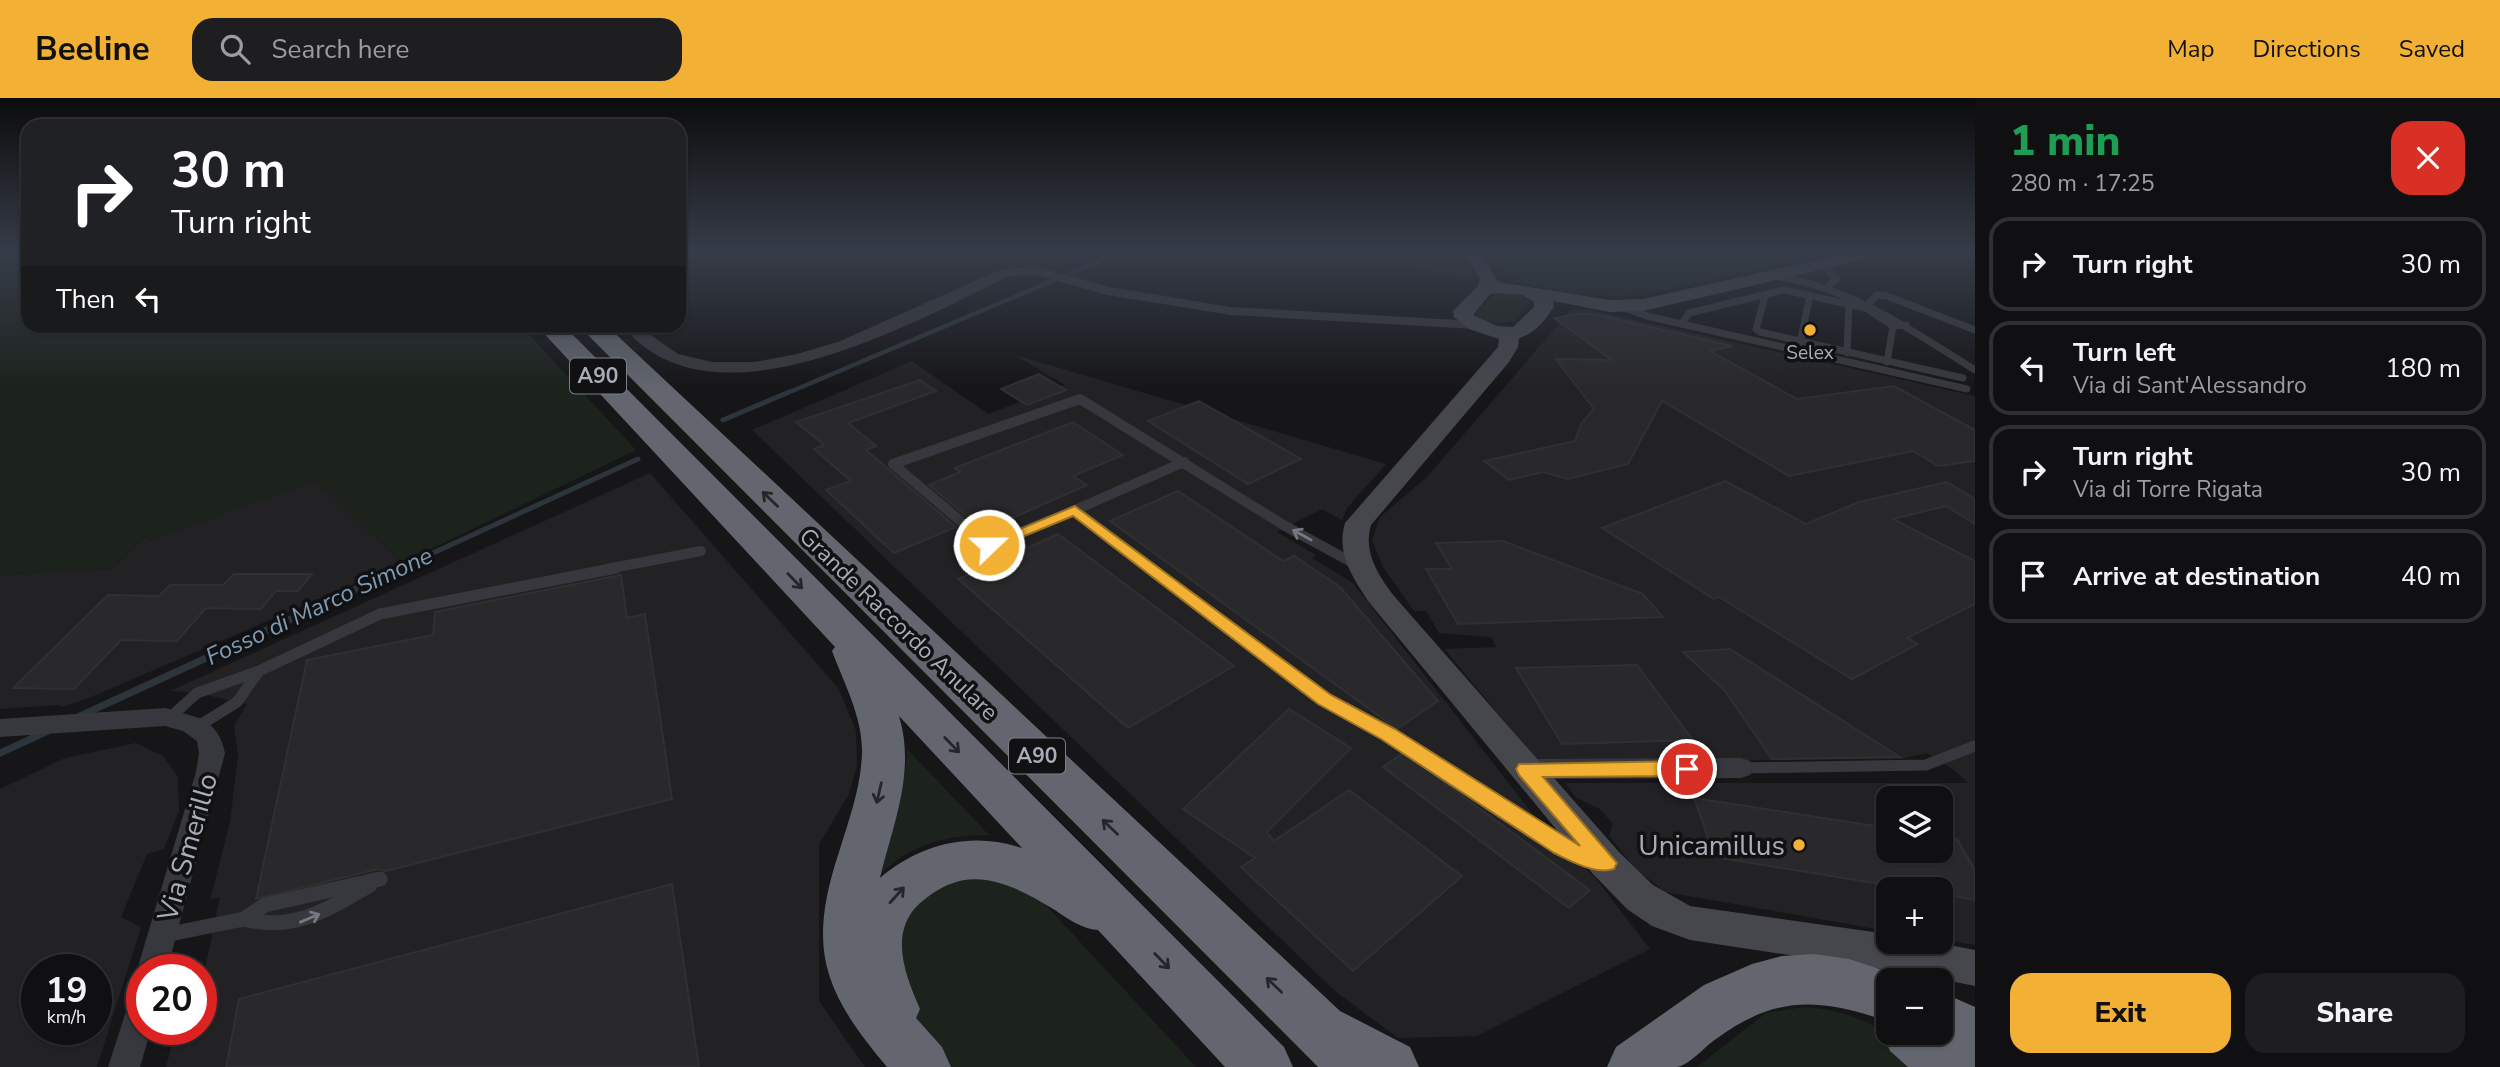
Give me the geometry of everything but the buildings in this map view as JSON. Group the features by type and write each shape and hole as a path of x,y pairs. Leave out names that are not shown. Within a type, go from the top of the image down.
{"highway":[{"name":"Grande Raccordo Anulare","path":"557,333 646,426 697,454 1358,1067"},
{"name":"Grande Raccordo Anulare","path":"599,333 680,412 697,454 846,634 1264,1067"},
{"path":"846,634 874,707 884,752 879,792 850,898 849,936 852,965 871,1004 915,1058"},
{"path":"915,1058 884,987 876,946 880,922 890,902 921,874 952,861 970,859 1004,863 1127,925"},
{"path":"1636,1067 1696,1018 1751,989 1788,979 1830,978 1876,992"},
{"path":"1788,979 1838,996 1876,1013"},
{"path":"1310,1020 1390,1067"},
{"path":"1953,1025 1975,1037"},
{"path":"1925,1045 1950,1067"}],"street":[{"path":"639,333 654,347 673,358 706,365 793,361 842,345 948,298"},
{"path":"1147,298 1231,311 1406,320 1469,318 1509,334 1523,331 1545,307 1612,306 1657,303 1677,298"},
{"path":"1469,318 1481,298"},
{"path":"1541,298 1545,307"},
{"path":"1570,298 1612,306"},
{"path":"1509,334 1508,347 1502,358 1361,517 1354,541 1362,568 1384,603 1416,644 1606,863 1657,909 1690,923 1975,968"},
{"name":"Via Smerillo","path":"0,728 149,717 178,720 205,732 209,737 212,753 157,954"},
{"path":"1526,769 1741,768"},
{"path":"124,1067 130,1045"}],"lane":[{"path":"1682,324 1689,313 1755,298"},
{"path":"1764,298 1756,329 1800,343 1887,362 1963,378 1975,376"},
{"path":"1800,343 1809,298"},
{"path":"1824,298 1872,310 1893,326 1906,325"},
{"path":"1861,298 1975,370"},
{"path":"1870,302 1874,298"},
{"path":"1893,298 1975,330"},
{"path":"1847,353 1849,304"},
{"path":"1612,306 1971,391"},
{"path":"1887,362 1893,326"},
{"path":"1963,378 1962,384 1971,391"},
{"path":"1184,461 989,545 893,464 1080,399 1184,461 1285,526 1362,568"},
{"path":"1075,510 1325,699 1388,734 1561,847 1582,857 1606,863"},
{"path":"259,671 237,702 202,724 178,720 176,712 197,693 259,671 380,614 701,551"},
{"path":"1741,768 1909,766 1939,762 1953,752 1975,746"},
{"path":"162,935 244,919 265,905 380,879 305,922 262,926 244,919"}],"shaded area":[{"path":"0,298 21,298 21,333 527,333 636,450 402,563 316,480 148,541 145,536 113,568 0,575"},
{"path":"1491,298 1525,298 1530,302 1513,322 1487,323 1475,313"},
{"path":"1586,309 1975,396 1975,945 1953,941 1953,877 1876,877 1876,929 1665,892 1636,869 1609,836 1613,824 1600,809 1576,798 1565,783 1968,783 1954,770 1926,753 1902,759 1539,762 1444,649 1496,647 1491,637 1439,633 1426,611 1414,611 1383,567 1372,540 1380,517 1427,477 1571,310"},
{"path":"1015,355 1386,464 1347,508 1342,520 1322,509 1277,532 1316,555 1312,558 1353,583 1539,822 1597,880 1650,949 1477,1036 1398,1038 1336,992 752,430 912,361 988,414 1065,385"},
{"path":"650,473 839,689 856,731 857,765 849,794 819,844 819,1001 865,1067 166,1067 172,1045 217,1045 217,954 208,954 220,897 210,900 230,822 238,755 234,726 247,704 197,693 170,691"},
{"path":"316,480 402,563 63,707 58,705 0,709 0,575 113,568 146,536 148,541"},
{"path":"136,743 163,756 178,777 179,811 164,849 147,854 121,917 141,927 133,954 126,954 126,975 112,1019 112,954 21,954 21,1045 104,1045 97,1067 0,1067 0,789 65,758"},
{"path":"907,749 989,835 958,837 916,849 879,876 900,797"},
{"path":"965,873 1029,887 1196,1067 950,1067 910,1009 893,965 904,910"},
{"path":"1804,1007 1843,1013 1876,1027 1876,1045 1903,1045 1935,1067 1697,1067 1766,1013"}],"waterway":[{"name":"Fosso di Marco Simone","path":"785,394 1011,298"},
{"name":"Fosso di Marco Simone","path":"723,420 789,392"},
{"name":"Fosso di Marco Simone","path":"398,569 638,459"},
{"name":"Fosso di Marco Simone","path":"80,716 402,568"},
{"name":"Fosso di Marco Simone","path":"0,753 48,731"}],"place":[{"name":"Selex","path":"1810,330"},
{"name":"Unicamillus","path":"1799,845"}],"route":[{"path":"989,545 1075,510 1325,699 1349,715 1388,734 1561,847 1582,857 1606,863 1526,769 1687,769"}]}
